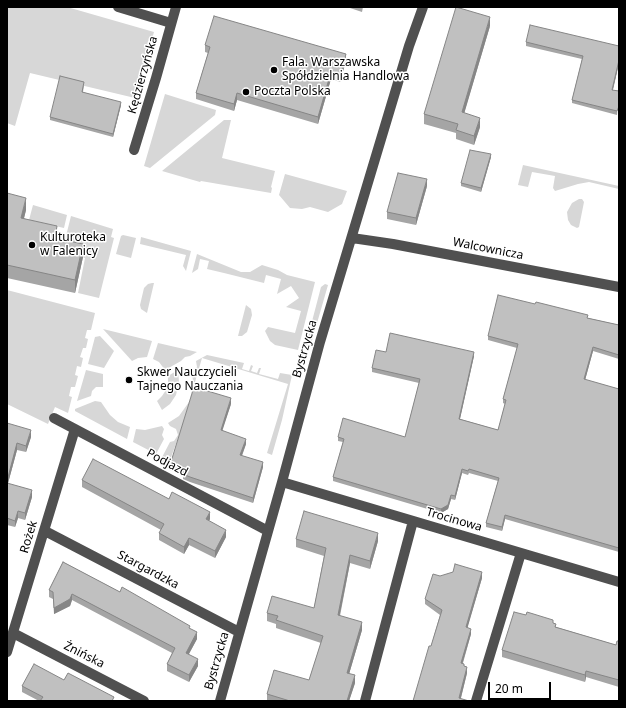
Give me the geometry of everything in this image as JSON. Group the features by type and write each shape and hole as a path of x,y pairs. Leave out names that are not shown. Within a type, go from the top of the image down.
{"street":[{"path":"118,7 171,23"},
{"name":"Kędzierzyńska","path":"134,150 176,7"},
{"name":"Bystrzycka","path":"220,701 320,342 407,54 423,7"},
{"name":"Walcownicza","path":"352,238 619,287"},
{"name":"Podjazd","path":"54,418 268,531"},
{"name":"Rożek","path":"7,652 75,429"},
{"name":"Trocinowa","path":"282,482 619,582"},
{"path":"364,701 413,521"},
{"name":"Stargardzka","path":"45,531 239,632"},
{"path":"476,701 521,553"},
{"name":"Żnińska","path":"13,633 144,701"}],"shaded area":[{"path":"7,7 67,7 154,32 135,98 30,73 15,126 7,123"},
{"path":"165,94 216,110 215,115 150,168 144,166"},
{"path":"224,120 231,120 222,158 275,171 271,193 200,182 162,171"},
{"path":"523,165 619,186 619,189 589,182 555,191 553,188 555,176 532,172 528,187 518,185"},
{"path":"285,174 347,191 342,204 328,212 310,207 302,209 290,208 279,195"},
{"path":"582,199 584,202 579,227 577,228 571,225 568,220 567,212 572,203"},
{"path":"33,205 67,215 64,228 29,220"},
{"path":"71,216 113,229 111,237 114,238 99,298 78,293 85,258 64,244"},
{"path":"123,235 136,238 131,258 116,254 121,236"},
{"path":"141,237 191,251 186,271 183,266 186,255 140,244"},
{"path":"197,254 241,272 250,272 262,265 278,270 287,275 315,282 298,350 275,345 270,341 265,331 268,327 295,333 301,311 286,307 299,298 291,286 277,294 281,279 266,275 264,283 207,269 209,261 200,259 198,269 192,273"},
{"path":"154,283 147,313 141,309 140,305 144,288 148,284"},
{"path":"325,284 328,285 311,344 305,348 321,287"},
{"path":"7,290 95,313 91,330 87,330 85,338 88,339 86,348 83,348 80,357 83,358 81,367 77,366 75,375 78,376 75,387 71,387 69,396 72,397 68,413 55,407 48,424 7,404"},
{"path":"246,305 251,309 252,315 247,332 242,336 238,336"},
{"path":"103,329 152,341 147,357 138,358 132,361"},
{"path":"100,336 114,351 104,368 88,364 95,337"},
{"path":"158,343 197,352 185,357 165,370 159,362 153,359"},
{"path":"207,355 244,363 242,369 249,371 251,365 253,366 251,371 257,373 259,368 261,368 259,374 278,379 280,373 292,375 282,420 272,455 267,453 288,384 202,358 182,427 169,463 172,466 170,470 159,463 170,442 174,441 178,435 176,429 168,423 179,416 189,402 192,391 191,384 193,382 192,372 197,367 196,361"},
{"path":"86,370 103,374 103,387 96,387 92,391 91,396 77,401"},
{"path":"178,370 179,382 176,395 170,404 162,410 157,401 166,390 168,376"},
{"path":"95,401 101,402 110,415 118,422 130,427 127,439 75,411 75,409"},
{"path":"162,426 164,429 162,435 164,439 156,454 133,442 136,429 145,430"}],"building":[{"path":"456,7 490,17 462,112 480,118 474,136 456,130 458,124 424,114"},
{"name":"Fala. Warszawska Spółdzielnia Handlowa","path":"214,16 346,54 340,75 331,72 318,117 237,93 234,104 196,93 210,47 205,45"},
{"path":"530,25 619,46 619,60 612,90 619,91 619,106 617,111 572,100 583,56 526,42"},
{"path":"60,76 84,82 82,92 121,102 113,134 50,117"},
{"path":"470,150 491,154 481,188 461,183"},
{"path":"398,173 427,179 416,218 387,212"},
{"name":"Kulturoteka w Falenicy","path":"7,193 26,198 21,218 57,226 55,238 83,244 75,280 7,265"},
{"path":"498,295 535,304 536,302 588,315 587,318 619,325 619,355 593,347 584,379 619,389 619,548 505,515 502,527 486,523 499,478 469,469 468,471 462,469 455,496 451,495 448,505 441,509 333,477 344,439 338,437 343,418 405,437 420,379 372,368 376,350 386,352 390,333 474,352 459,419 498,430 506,400 503,399 518,344 488,336"},
{"path":"194,387 231,398 221,430 246,439 240,455 263,462 253,498 190,477 183,474 185,470 170,465"},
{"path":"7,423 31,430 26,446 17,443 7,481"},
{"path":"93,459 169,499 172,492 210,512 206,519 226,530 215,551 189,538 184,547 159,533 164,524 82,480"},
{"path":"7,483 32,490 25,513 18,511 15,521 7,518"},
{"path":"304,511 378,533 370,561 350,555 338,615 362,622 347,673 355,675 347,701 290,701 267,694 274,670 309,680 323,636 276,620 278,616 267,613 272,596 314,608 326,548 296,539"},
{"path":"63,562 120,592 122,587 190,626 189,628 197,632 186,653 198,659 189,675 167,664 175,648 72,594 70,599 54,608 53,592 49,590"},
{"path":"455,564 482,572 466,627 471,629 461,663 467,667 459,698 469,701 413,701 429,646 431,646 442,610 425,599 433,574 440,576 453,572"},
{"path":"514,612 526,615 527,612 553,620 553,623 556,624 555,627 616,645 617,641 619,641 619,680 586,671 585,675 502,650"},
{"path":"34,664 64,680 68,673 114,697 112,701 40,701 43,697 22,686"}],"place":[{"name":"Fala. Warszawska Spółdzielnia Handlowa","path":"274,70"},
{"name":"Poczta Polska","path":"246,92"},
{"name":"Kulturoteka w Falenicy","path":"32,245"},
{"name":"Skwer Nauczycieli Tajnego Nauczania","path":"129,380"}]}
